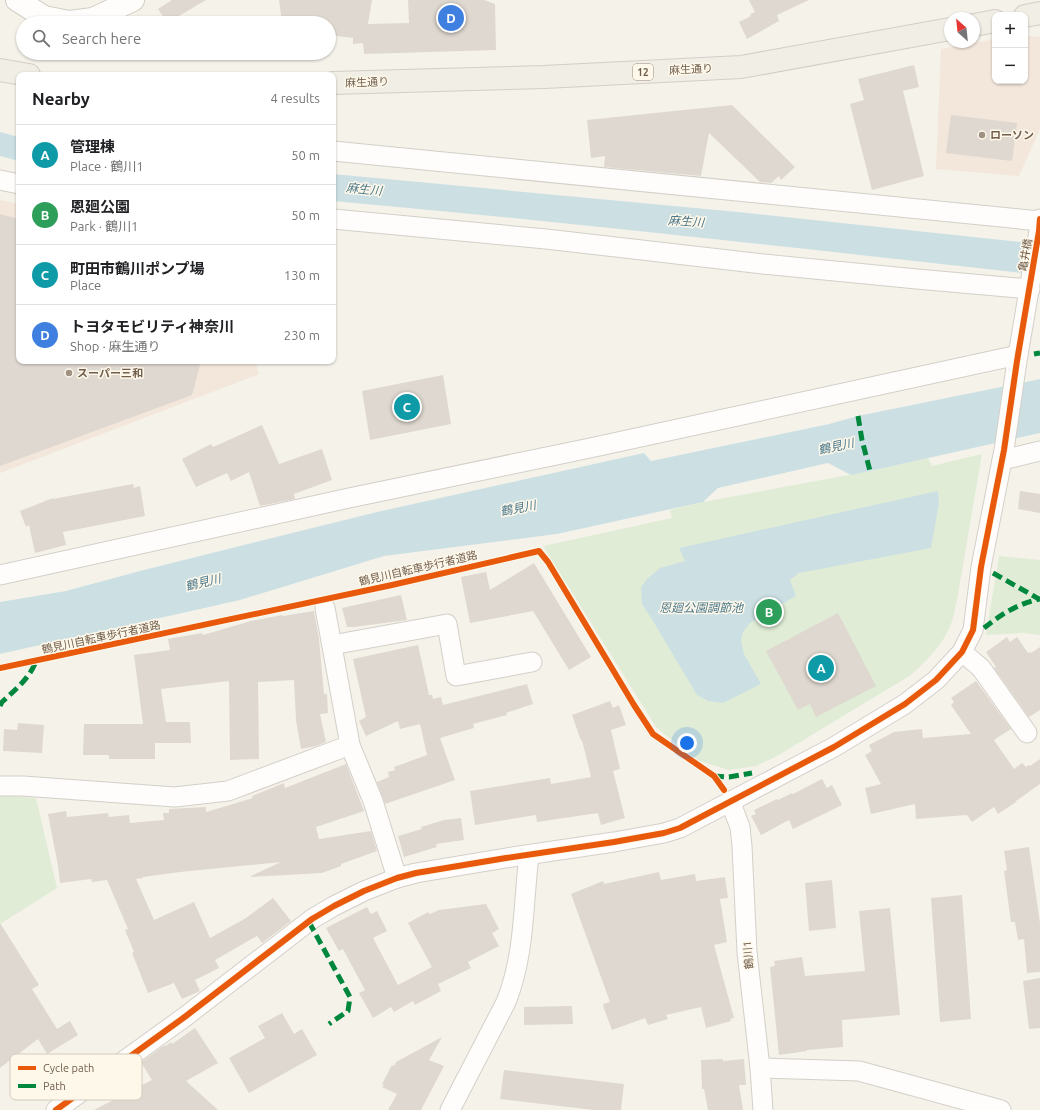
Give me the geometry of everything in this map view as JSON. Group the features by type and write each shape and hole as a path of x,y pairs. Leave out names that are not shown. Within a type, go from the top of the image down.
{"main road":[{"path":"1028,15 1040,13"},
{"path":"980,24 992,22"},
{"name":"麻生通り","path":"336,82 544,77 741,67 944,30"},
{"path":"0,70 16,73"}],"street":[{"path":"17,0 42,16"},
{"path":"99,16 133,0"},
{"path":"336,150 1040,223"},
{"path":"0,180 16,183"},
{"path":"336,219 546,239 763,264 917,279 1030,285"},
{"name":"亀井橋","path":"133,1054 186,1016 312,919 348,898 378,884 437,869 614,842 664,833 680,828 834,746 905,704 936,680 962,652 973,630 981,567 1003,455 1017,358 1040,223"},
{"path":"0,575 349,498 1017,358"},
{"path":"1003,455 1040,451"},
{"path":"325,608 350,745 373,801 397,878"},
{"path":"332,646 447,624 456,676 532,662"},
{"path":"962,652 981,668 1027,733"},
{"path":"0,786 23,786 175,797 228,791 350,745"},
{"name":"鶴川1","path":"730,801 740,827 747,952 760,1068 763,1110"},
{"path":"450,1110 512,988 523,927 528,855"},
{"path":"760,1068 859,1071 1001,1110"},
{"name":"亀井橋","path":"56,1110 70,1100"}],"shaded area":[{"path":"1028,36 1040,37 1040,129 1019,176 936,169 941,49 980,48 980,42 992,40 992,84 1028,84"},
{"path":"0,200 16,203 16,364 256,364 259,374 0,473"}],"green space":[{"path":"982,454 957,600 952,621 944,639 929,658 911,675 777,756 756,766 729,770 696,760 656,727 543,546 672,518 670,510 703,502 870,471 928,458 932,466"},
{"path":"999,556 1040,560 1040,635 1022,633 986,635"},
{"path":"0,795 36,798 57,888 0,924"}],"water":[{"path":"0,132 16,136 16,160 0,156"},
{"name":"麻生川","path":"336,174 738,212 1040,244 1040,275 598,227 336,201"},
{"name":"鶴見川","path":"1040,379 1040,433 851,475 828,463 718,488 703,502 557,534 384,556 240,600 0,654 0,602 66,591 377,512 644,453 651,461 829,424 858,416"},
{"name":"恩廻公園調節池","path":"938,491 939,503 931,548 799,573 790,580 796,596 751,622 743,632 741,641 744,654 761,684 723,703 708,701 697,695 642,604 641,587 647,579 660,568 685,561 679,548"}],"building":[{"path":"172,0 206,0 179,16 162,16 158,9"},
{"path":"279,0 372,0 368,24 409,23 408,0 484,0 495,4 496,50 364,54 363,43 353,44 353,38 336,36 336,16 281,16"},
{"path":"749,0 809,0 777,15 779,21 747,39 739,22 751,16 750,14 755,12"},
{"path":"914,65 919,87 903,91 924,176 872,190 850,104 864,100 858,79"},
{"path":"732,105 795,167 781,180 779,176 771,183 760,182 709,133 701,176 604,167 605,156 591,158 587,120"},
{"name":"ローソン","path":"951,115 1017,123 1012,161 946,153"},
{"path":"0,214 16,218 16,364 200,364 192,395 0,466"},
{"path":"443,375 451,424 370,440 362,391"},
{"path":"262,425 279,464 322,449 332,480 294,494 295,499 260,506 249,472 231,481 227,473 196,487 182,459 211,444 213,447"},
{"path":"133,484 134,488 140,486 145,516 63,532 66,545 35,553 29,525 26,527 20,511 53,498"},
{"path":"1020,491 1040,494 1040,513 1018,509"},
{"path":"534,563 591,657 569,670 533,611 470,623 461,577 486,572 490,590"},
{"path":"401,595 407,620 347,627 342,608"},
{"path":"314,611 319,639 324,694 327,694 328,713 320,714 326,742 301,749 296,720 294,680 258,682 259,759 230,760 229,681 161,689 166,722 190,722 191,743 155,743 155,759 109,759 109,755 83,755 84,724 143,724 134,655 170,650 168,639 202,633 203,635 251,621"},
{"path":"838,613 876,686 816,717 810,704 798,710 766,651"},
{"path":"1007,637 1010,642 1017,637 1028,653 1031,653 1040,647 1040,710 1029,717 994,668 996,667 986,652"},
{"path":"418,645 429,695 432,695 433,699 441,697 443,705 527,684 533,704 506,713 507,715 473,724 474,728 440,738 455,780 385,804 377,782 389,777 388,772 395,770 394,767 427,755 420,724 400,729 398,721 366,736 359,721 366,717 353,659"},
{"path":"976,681 1011,729 994,740 1014,769 1022,763 1026,767 1029,765 1030,766 1040,759 1040,784 998,814 994,807 972,822 967,815 916,819 915,804 871,814 865,788 881,784 865,755 872,751 869,745 894,732 922,729 923,738 971,734 951,705 954,702 951,698"},
{"path":"610,701 613,708 619,705 626,725 611,730 620,769 613,771 625,818 601,825 598,813 537,822 536,815 475,825 470,791 550,778 551,784 591,777 582,740 581,741 572,715"},
{"path":"18,723 44,725 42,753 3,751 4,729 17,730"},
{"path":"346,764 364,811 316,827 319,839 371,831 377,851 341,864 341,866 322,873 251,877 281,862 180,872 136,879 154,920 194,902 210,938 246,918 273,898 291,921 262,943 257,936 215,960 219,968 195,980 200,991 182,999 174,983 148,993 132,953 134,952 125,930 128,929 107,880 92,882 91,879 60,883 48,814 66,811 67,817 108,813 109,817 129,815 130,823 164,820 163,813 169,813 169,809 206,807 206,812 253,798 252,796 284,783 285,788"},
{"path":"822,779 827,788 832,785 842,805 793,829 789,820 761,835 751,816 756,814 754,810 777,799 778,800 792,793 793,794"},
{"path":"461,818 464,840 436,844 437,847 404,857 398,836 422,829 421,827 444,820"},
{"path":"1029,847 1040,923 1040,972 1027,973 1024,939 1018,940 1015,922 1011,922 1004,871 1007,870 1004,851"},
{"path":"659,872 661,880 695,874 696,881 725,877 728,898 720,899 727,942 714,945 734,1018 730,1019 731,1021 706,1028 701,1007 666,1015 668,1019 648,1025 645,1018 612,1030 603,1006 603,1004 610,1002 571,894 603,881 604,884"},
{"path":"832,880 836,928 809,931 805,883"},
{"path":"962,895 971,1019 940,1022 931,898"},
{"path":"486,904 499,929 492,933 499,946 468,962 471,968 438,984 441,991 415,1005 413,1001 394,1012 391,1007 373,1018 359,993 365,990 343,949 339,951 326,928 367,907 371,914 377,911 387,931 373,938 398,985 432,967 408,923 428,912 430,914 439,910"},
{"path":"890,908 900,1015 842,1020 843,1047 807,1050 779,1055 770,967 775,966 774,961 802,957 805,976 865,971 859,911"},
{"path":"0,923 39,985 32,989 57,1029 70,1021 78,1035 47,1054 38,1039 18,1054 10,1054 10,1060 0,1068"},
{"path":"1040,978 1040,1028 1029,1029 1023,981"},
{"path":"572,1006 573,1024 524,1025 524,1007"},
{"path":"282,1013 294,1034 302,1029 317,1055 249,1093 229,1058 265,1038 258,1026"},
{"path":"195,1028 218,1063 186,1081 218,1110 94,1110 113,1100 142,1100 142,1085 152,1080 142,1061 162,1047 171,1042 172,1044"},
{"path":"442,1037 429,1060 444,1066 421,1110 388,1110 397,1094 382,1087 384,1085 382,1084 392,1065 394,1066 396,1062"},
{"path":"723,1059 723,1061 744,1059 746,1085 739,1085 743,1110 708,1110 704,1089 702,1089 701,1060"},
{"path":"504,1070 624,1084 621,1110 594,1110 500,1099"}],"marked path":[{"path":"1034,354 1040,353"},
{"path":"858,416 862,440 870,471"},
{"path":"993,573 1039,599"},
{"path":"984,628 1010,610 1025,603 1040,599"},
{"path":"0,706 2,702 26,678 36,661"},
{"path":"714,776 729,777 752,773"},
{"path":"309,922 350,997 348,1011 329,1024"}],"cycle path":[{"path":"133,1054 186,1016 312,919 364,891 397,878 416,873 614,842 664,833 680,828 834,747 905,704 936,680 962,652 973,630 981,567 1004,450 1040,219"},
{"name":"鶴見川自転車歩行者道路","path":"0,668 392,585 539,551 548,562 653,734 714,776 724,790"},
{"path":"56,1110 70,1100"}],"place":[{"name":"トヨタモビリティ神奈川","path":"451,18"},
{"name":"ローソン","path":"982,135"},
{"name":"スーパー三和","path":"69,373"},
{"name":"町田市鶴川ポンプ場","path":"407,407"},
{"name":"恩廻公園","path":"769,612"},
{"name":"管理棟","path":"821,668"}]}
